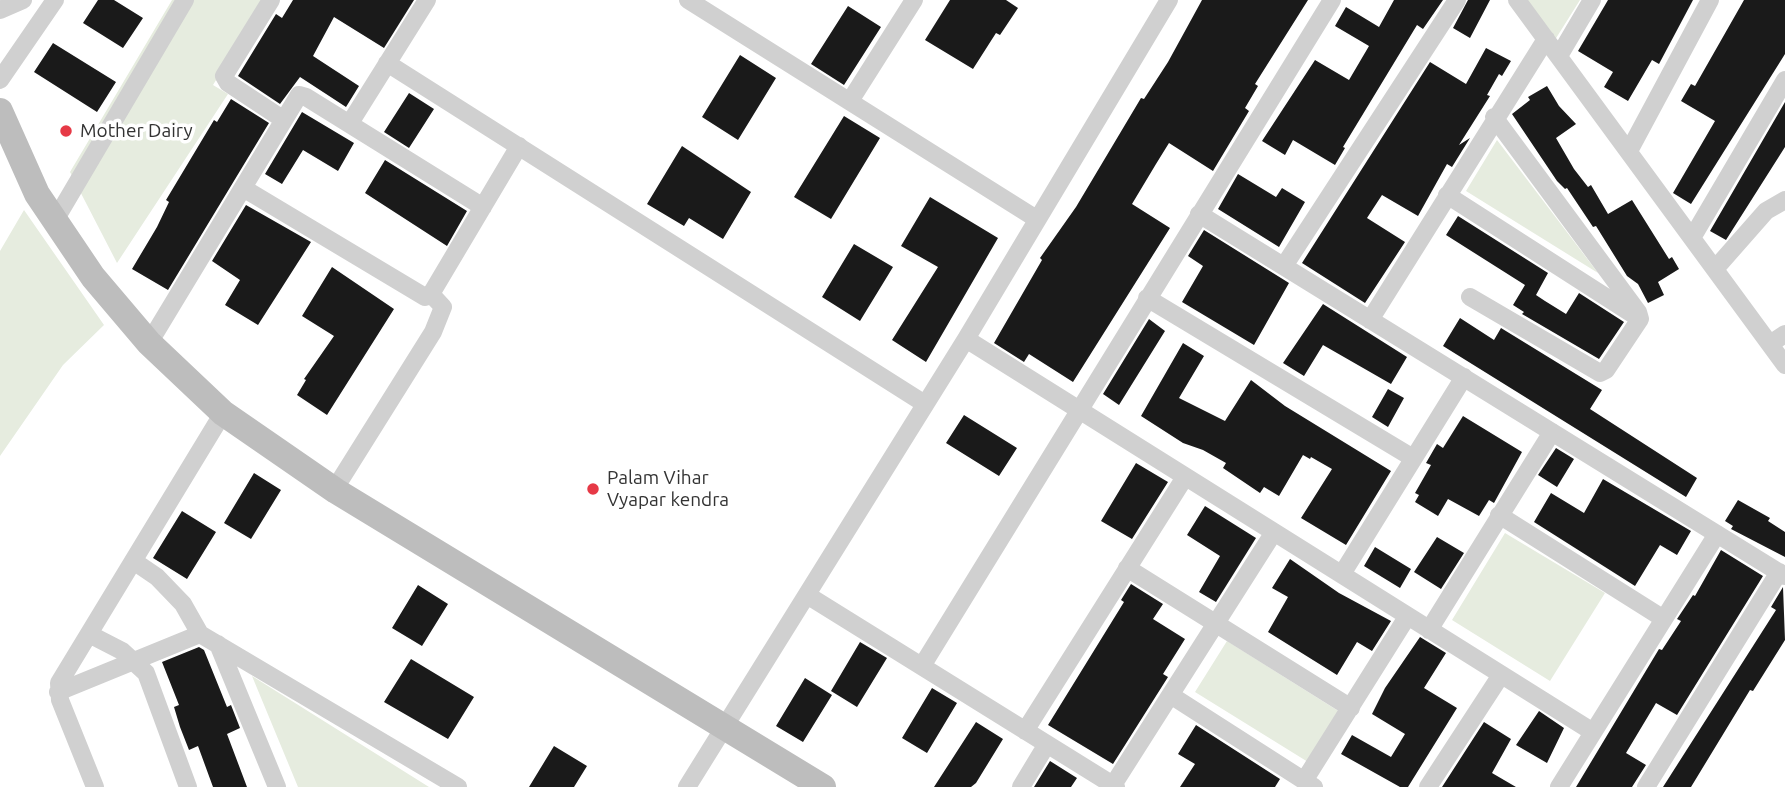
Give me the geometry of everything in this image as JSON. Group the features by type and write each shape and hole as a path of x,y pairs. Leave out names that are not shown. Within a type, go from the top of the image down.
{"street":[{"path":"0,10 23,0"},
{"path":"0,80 55,0"},
{"path":"54,222 185,0"},
{"path":"271,0 224,76 228,83 284,120"},
{"path":"350,123 427,0"},
{"path":"688,0 1035,218"},
{"path":"850,101 914,0"},
{"path":"687,787 965,339 1035,218 1169,0"},
{"path":"922,666 1332,0"},
{"path":"1284,267 1457,0"},
{"path":"1517,0 1715,269 1777,339 1785,365"},
{"path":"1559,56 1591,0"},
{"path":"1629,151 1710,0"},
{"path":"1370,320 1494,117 1546,39"},
{"path":"387,63 925,404"},
{"path":"1692,238 1785,80"},
{"path":"149,343 299,95 350,123 483,207"},
{"path":"0,111 37,194 93,277 149,343 223,413 334,490 823,787"},
{"path":"1470,297 1600,373 1606,370 1640,319 1638,312 1494,117"},
{"path":"243,188 425,297 431,294 519,146"},
{"path":"1447,195 1640,319"},
{"path":"1715,269 1766,211 1785,200"},
{"path":"1199,215 1782,574 1646,787"},
{"path":"334,490 441,318 441,303 431,294"},
{"path":"1147,298 1413,458"},
{"path":"965,339 1593,732"},
{"path":"1342,574 1464,377"},
{"path":"95,787 58,692 61,677 135,562 223,413"},
{"path":"1429,630 1552,432"},
{"path":"1025,731 1185,477"},
{"path":"1500,515 1664,619"},
{"path":"807,595 1114,786 1274,532"},
{"path":"1559,787 1717,534"},
{"path":"135,562 157,577 183,604 201,634 458,787"},
{"path":"1127,568 1351,708"},
{"path":"1172,696 1309,784 1351,708 1407,617"},
{"path":"89,634 134,660 151,684 188,787"},
{"path":"58,692 201,634"},
{"path":"218,643 277,787"},
{"path":"1428,787 1501,675"},
{"path":"1021,787 1047,744"}],"shaded area":[{"path":"172,0 265,0 213,85 228,94 117,263 70,172"},
{"path":"1523,0 1580,0 1553,43"},
{"path":"1497,140 1598,273 1466,191"},
{"path":"24,210 104,325 63,365 0,456 0,251"},
{"path":"1505,533 1605,593 1550,681 1452,620"},
{"path":"1227,641 1340,712 1308,762 1195,692"},
{"path":"252,676 429,787 298,787"}],"building":[{"path":"98,0 114,0 143,18 123,48 83,23"},
{"path":"293,0 414,0 384,48 334,17 313,56 359,86 346,107 300,77 280,104 238,76 276,14 282,18"},
{"path":"950,0 1006,0 1018,8 1000,35 996,33 973,69 925,40"},
{"path":"1202,0 1308,0 1255,84 1258,86 1245,108 1249,111 1213,171 1169,143 1156,164 1132,204 1170,228 1073,382 1029,354 1024,362 994,343 1042,260 1040,258 1076,207 1141,98 1144,99 1168,62"},
{"path":"1394,0 1443,0 1423,29 1417,25 1343,147 1345,148 1335,165 1293,140 1285,155 1262,141 1315,60 1349,80 1369,46 1335,26 1346,7 1379,27"},
{"path":"1468,0 1490,0 1470,38 1453,28"},
{"path":"1608,0 1693,0 1659,64 1652,60 1628,101 1604,87 1613,72 1578,51"},
{"path":"1744,0 1785,0 1785,54 1691,204 1673,193 1715,121 1681,101 1691,84 1695,86"},
{"path":"848,6 881,27 844,85 811,64"},
{"path":"53,43 116,82 97,112 34,72"},
{"path":"1486,48 1511,61 1502,76 1499,74 1487,95 1490,96 1459,145 1470,138 1452,167 1447,164 1418,216 1382,195 1367,218 1405,242 1365,303 1302,263 1430,62 1466,84"},
{"path":"740,55 776,78 738,140 702,117"},
{"path":"1547,86 1559,106 1576,124 1556,138 1574,169 1588,187 1591,185 1608,214 1632,200 1669,259 1672,257 1679,269 1658,282 1664,295 1648,303 1638,284 1627,276 1596,226 1593,227 1567,188 1557,181 1512,114 1530,100 1528,97"},
{"path":"409,93 434,109 409,148 384,132"},
{"path":"231,99 269,123 168,290 132,269 157,227 169,202 166,200 214,120 217,122"},
{"path":"1785,102 1785,147 1726,240 1710,231"},
{"path":"302,112 354,143 338,171 303,150 282,184 265,174"},
{"path":"844,116 880,138 831,219 794,197"},
{"path":"682,146 751,192 723,239 689,218 684,226 647,204"},
{"path":"385,160 467,211 447,246 365,193"},
{"path":"1238,174 1276,197 1282,188 1305,202 1279,247 1218,209"},
{"path":"930,197 998,238 926,362 892,340 938,267 901,246"},
{"path":"246,205 311,242 258,325 225,305 240,280 212,261"},
{"path":"1458,216 1548,273 1536,295 1545,301 1566,314 1579,293 1624,322 1599,359 1522,314 1524,312 1513,305 1525,285 1446,235"},
{"path":"1204,230 1289,283 1254,345 1182,302 1203,266 1188,256"},
{"path":"854,244 893,267 860,321 822,297"},
{"path":"332,267 394,309 327,415 297,395 306,380 304,379 334,336 302,316"},
{"path":"1323,304 1407,357 1391,384 1323,345 1304,376 1283,363"},
{"path":"1460,318 1494,340 1501,328 1602,390 1590,409 1697,478 1686,497 1443,346"},
{"path":"1149,319 1165,331 1119,405 1103,394"},
{"path":"1183,343 1204,356 1179,398 1225,421 1251,380 1285,406 1391,471 1346,545 1301,518 1332,469 1303,455 1279,496 1264,487 1260,493 1223,468 1226,463 1183,443 1141,416"},
{"path":"1388,389 1404,398 1388,427 1372,417"},
{"path":"964,415 1017,448 999,476 946,443"},
{"path":"1463,416 1522,452 1494,503 1489,500 1479,516 1448,499 1438,516 1415,502 1419,495 1415,493 1431,465 1426,463 1437,444 1443,448"},
{"path":"1556,448 1574,459 1557,487 1538,475"},
{"path":"1136,463 1168,482 1132,539 1101,521"},
{"path":"254,473 281,490 251,539 224,523"},
{"path":"1603,479 1691,531 1677,555 1660,545 1635,586 1534,522 1551,493 1584,513"},
{"path":"1738,500 1770,518 1768,521 1785,532 1785,557 1731,529 1733,526 1725,521"},
{"path":"1205,506 1256,538 1216,602 1199,592 1220,556 1187,535"},
{"path":"182,511 216,532 187,579 153,558"},
{"path":"1437,537 1464,553 1441,589 1414,572"},
{"path":"1375,547 1411,569 1400,588 1364,566"},
{"path":"1721,550 1763,576 1677,715 1656,703 1626,753 1646,765 1632,787 1576,787 1659,649 1662,650 1681,621 1677,619 1693,595 1695,596"},
{"path":"1290,559 1339,593 1391,621 1372,651 1357,642 1337,675 1268,632 1288,597 1272,588"},
{"path":"1131,584 1163,604 1153,619 1185,639 1163,674 1168,677 1113,764 1048,725 1124,602 1121,600"},
{"path":"418,585 448,604 422,646 392,628"},
{"path":"1783,587 1785,640 1753,691 1750,690 1691,787 1663,787 1776,610 1771,607"},
{"path":"1420,637 1446,653 1424,688 1457,708 1408,787 1400,787 1341,754 1352,735 1391,757 1405,734 1372,714 1385,688"},
{"path":"860,642 887,658 857,707 831,691"},
{"path":"199,647 204,650 227,707 231,705 240,728 227,734 247,787 213,787 198,746 189,750 180,727 174,707 179,705 162,662"},
{"path":"411,659 474,697 448,739 384,702"},
{"path":"805,678 832,695 803,742 776,726"},
{"path":"932,688 957,703 927,753 902,738"},
{"path":"1539,711 1564,728 1547,763 1516,745"},
{"path":"976,722 1003,739 976,783 971,787 934,787"},
{"path":"1484,722 1511,739 1492,773 1516,787 1442,787"},
{"path":"1196,725 1280,779 1275,787 1180,787 1195,764 1178,754"},
{"path":"554,746 587,766 574,787 529,787"},
{"path":"1050,761 1077,778 1071,787 1034,787"}],"place":[{"name":"Mother Dairy","path":"66,131"},
{"name":"Palam Vihar Vyapar kendra","path":"593,489"}]}
